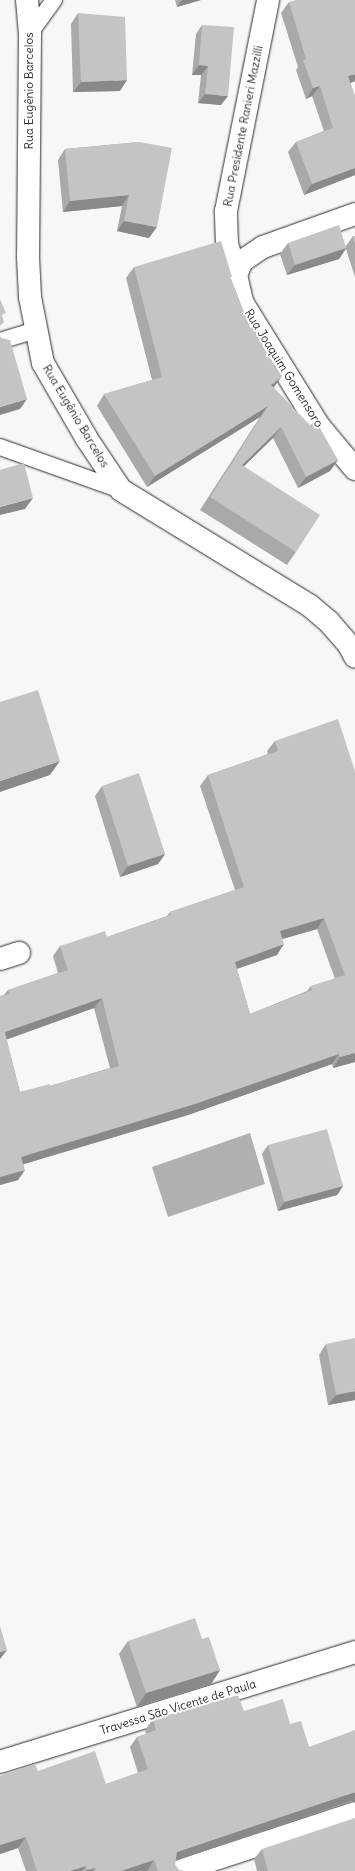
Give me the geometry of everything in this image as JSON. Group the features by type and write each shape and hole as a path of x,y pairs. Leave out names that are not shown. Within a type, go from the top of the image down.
{"street":[{"name":"Rua Eugênio Barcelos","path":"27,0 30,33 28,257 30,297 43,364 87,439 121,490 309,605 329,622 350,646 355,657"},
{"name":"Rua Presidente Ranieri Mazzilli","path":"236,275 227,244 226,211 268,0"},
{"path":"236,275 242,261 263,247 355,214"},
{"name":"Rua Joaquim Gomensoro","path":"236,275 242,302 246,309 319,426 355,469"},
{"name":"Travessa São Vicente de Paula","path":"0,1762 355,1652"},
{"path":"179,1871 355,1813"}],"lane":[{"path":"30,33 54,0"},
{"path":"0,341 36,330"},
{"path":"0,447 121,490"}],"shaded area":[{"path":"250,1133 265,1184 168,1217 152,1167"}],"building":[{"path":"296,0 355,0 355,74 348,76 355,96 355,168 312,184 296,142 333,128 320,86 313,88 303,60 306,59 289,2"},
{"path":"78,13 125,17 127,80 81,82"},
{"path":"202,25 234,27 228,96 205,94 208,66 199,65"},
{"path":"139,142 172,148 157,227 124,221 129,195 70,201 65,149"},
{"path":"339,225 346,248 295,265 288,243"},
{"path":"221,241 232,277 230,277 250,328 257,326 263,347 282,376 271,385 310,425 316,421 338,460 306,477 281,427 242,465 234,460 233,461 268,406 155,476 104,394 162,377 134,267"},
{"path":"0,299 6,313 2,315 4,322 0,326"},
{"path":"0,336 1,338 10,340 27,399 0,407"},
{"path":"234,460 320,515 296,552 210,497"},
{"path":"24,463 33,498 0,507 0,470"},
{"path":"38,690 60,761 0,781 0,702"},
{"path":"338,719 355,771 355,1053 340,1057 339,1054 195,1104 21,1157 25,1170 0,1177 0,996 10,994 8,990 68,970 60,946 105,931 107,937 171,915 170,912 244,887 208,775 278,751 275,741","holes":["324,918 345,975 311,986 312,990 250,1014 235,962 284,944 280,931","102,998 119,1066 50,1086 50,1084 20,1092 5,1032"]},
{"path":"139,773 165,854 128,866 102,786"},
{"path":"327,1129 343,1186 284,1202 268,1145"},
{"path":"355,1338 355,1391 336,1395 326,1344"},
{"path":"195,1618 202,1639 209,1637 220,1670 146,1693 128,1641"},
{"path":"0,1626 7,1650 0,1652"},
{"path":"238,1695 244,1711 283,1699 290,1724 301,1721 309,1747 355,1730 355,1792 177,1852 175,1865 179,1870 184,1871 158,1871 154,1860 121,1871 96,1871 95,1868 87,1870 86,1866 70,1871 37,1871 26,1837 0,1845 0,1776 35,1764 38,1771 95,1751 106,1784 148,1769 137,1737 156,1730 153,1719"},
{"path":"355,1818 355,1871 268,1871 262,1849"}]}
